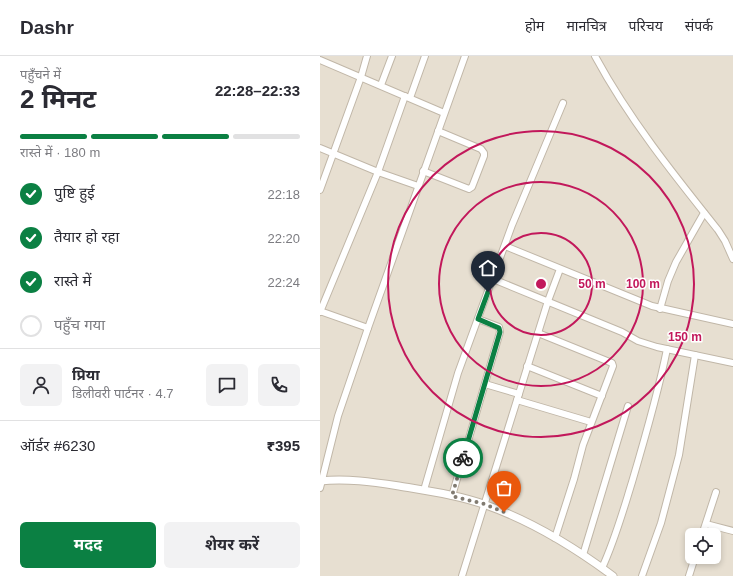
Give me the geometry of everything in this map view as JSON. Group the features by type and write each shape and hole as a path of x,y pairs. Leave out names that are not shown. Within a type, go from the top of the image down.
{"street":[{"path":"320,190 361,77 367,56"},
{"path":"381,85 392,56"},
{"path":"368,328 320,312 378,172 407,97 426,56"},
{"path":"465,56 423,171 338,416 321,483 353,480 424,490 484,504 529,524 555,538 613,576"},
{"path":"595,56 618,95 661,158 724,241 733,259"},
{"path":"320,60 444,113"},
{"path":"424,490 458,373 512,225 563,103"},
{"path":"423,171 469,188 472,187 484,156 481,148 438,131"},
{"path":"320,148 378,172 418,186"},
{"path":"660,309 672,272 704,213"},
{"path":"505,246 660,309 733,324"},
{"path":"462,576 527,366 560,269"},
{"path":"493,279 622,332 638,341 667,349 733,363"},
{"path":"452,496 500,330 499,328 478,319"},
{"path":"538,333 613,364 591,422 555,538"},
{"path":"602,568 621,520 657,395 667,349"},
{"path":"642,576 661,523 679,455 695,355"},
{"path":"527,366 602,396"},
{"path":"485,384 591,422"},
{"path":"583,555 628,406"},
{"path":"705,528 716,492"},
{"path":"706,524 733,531"},
{"path":"689,576 693,564"}],"shaded area":[{"path":"320,56 733,56 733,576 320,576"}],"way so far":[{"path":"463,458 452,496 484,504 504,512"}],"route":[{"path":"463,458 500,332 500,328 478,319 488,292"}]}
